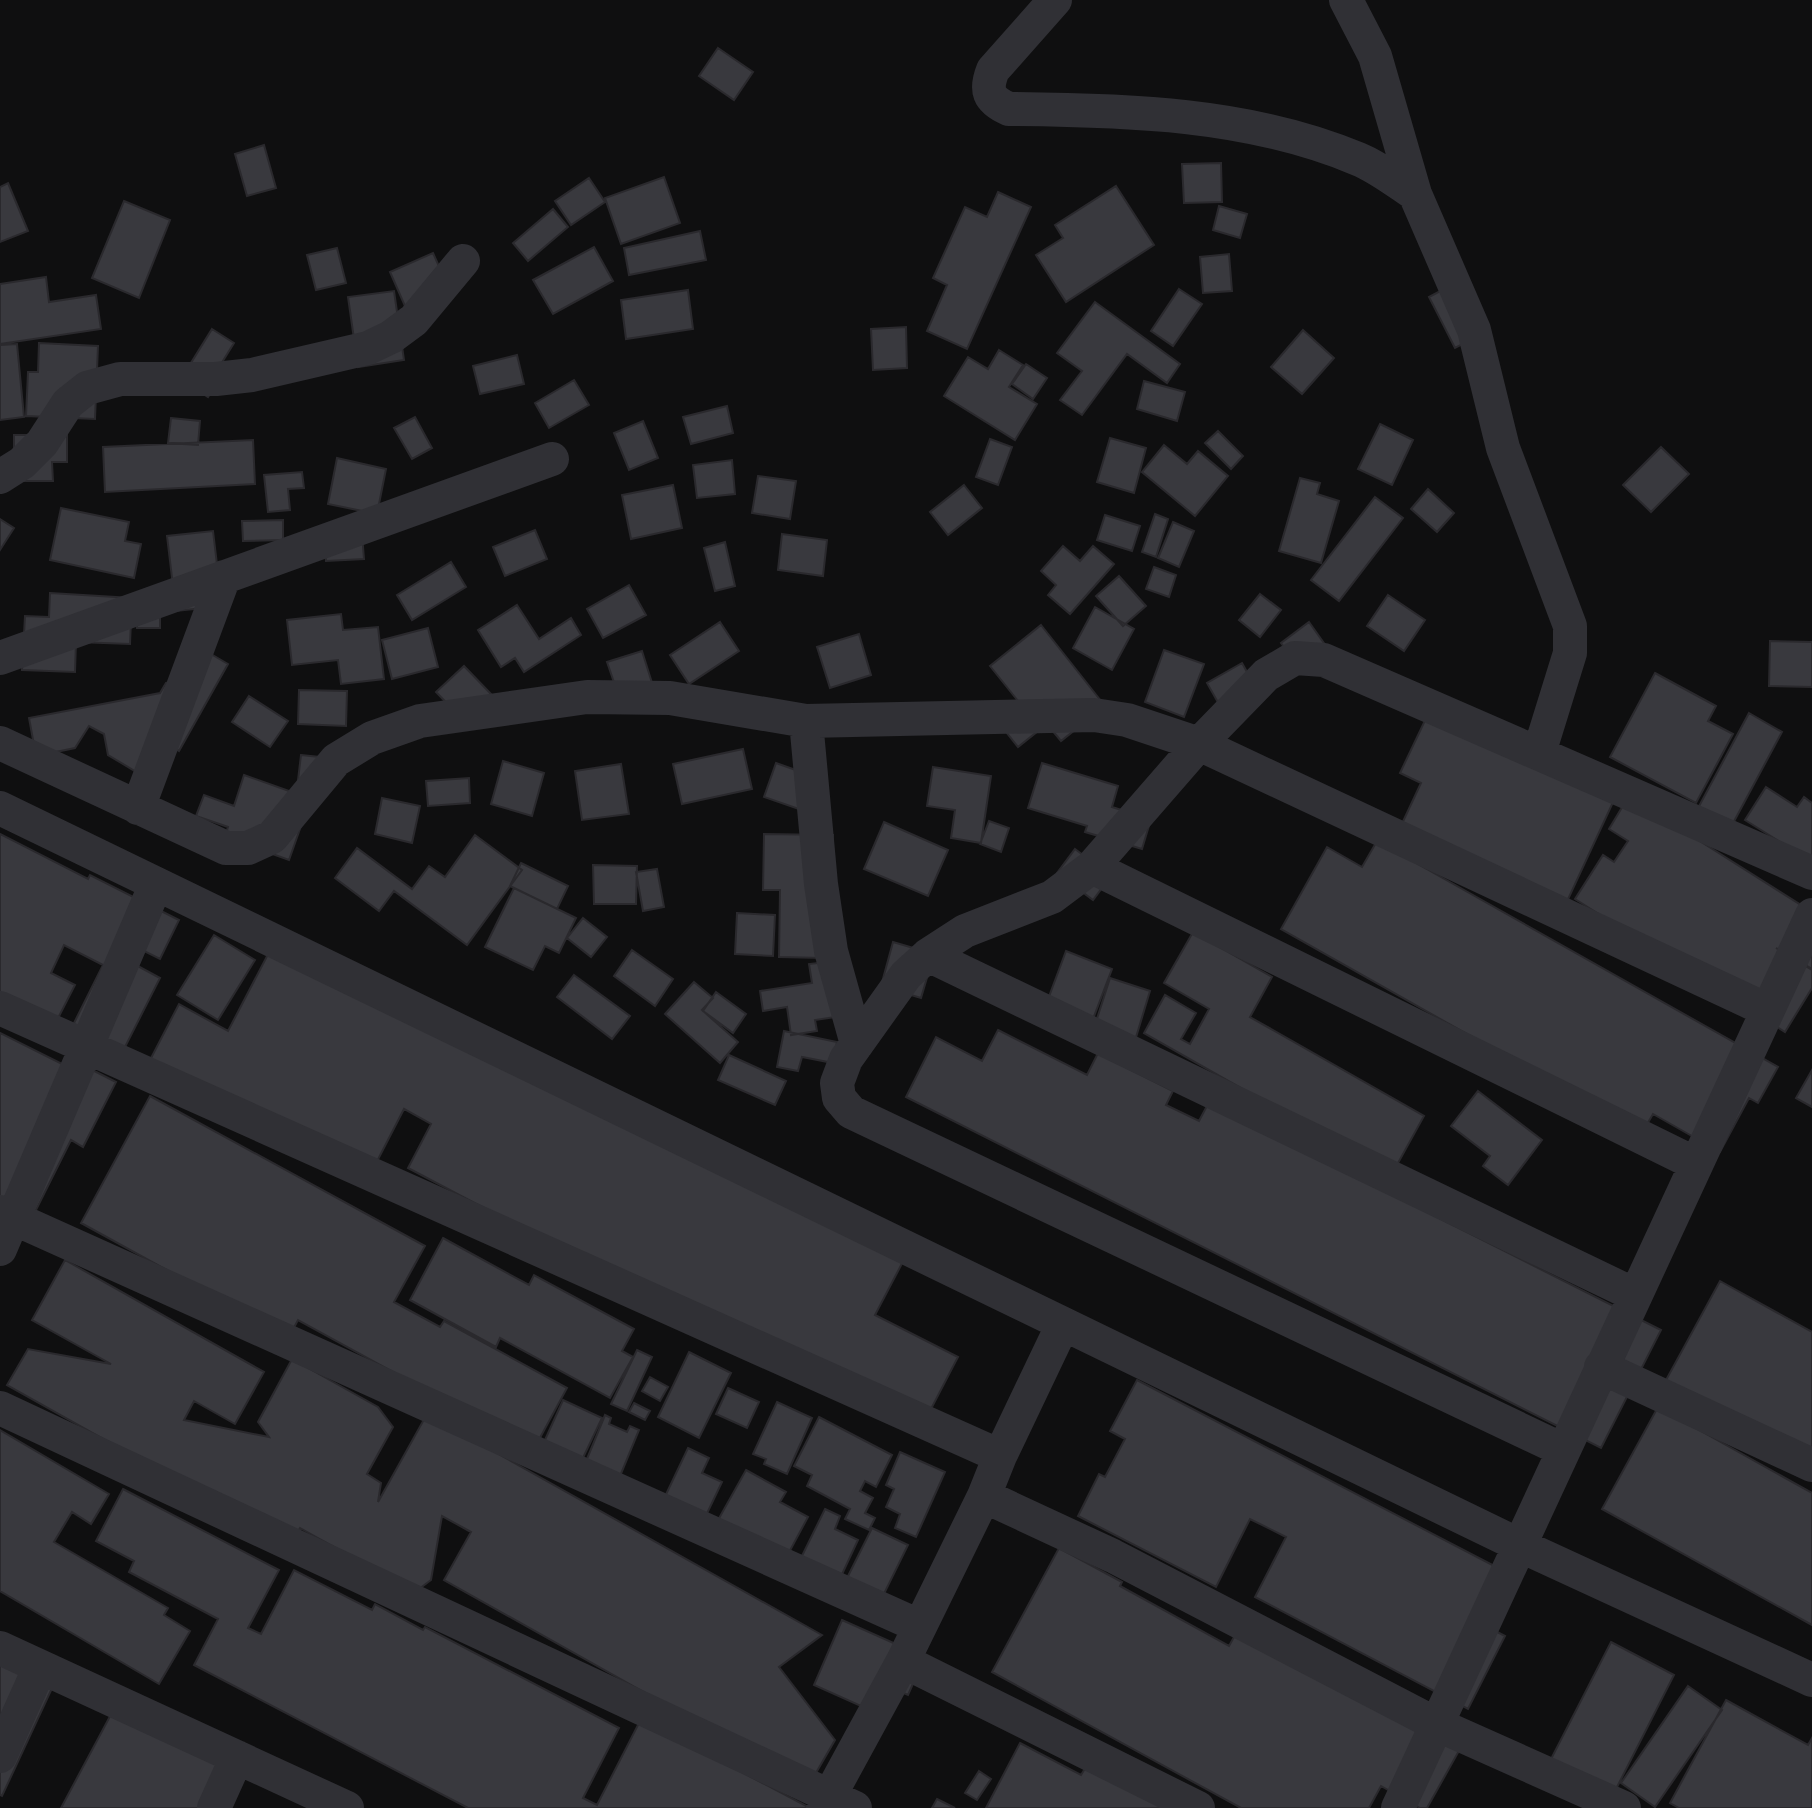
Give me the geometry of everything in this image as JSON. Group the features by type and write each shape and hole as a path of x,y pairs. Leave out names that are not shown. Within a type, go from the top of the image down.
{"street":[{"path":"1055,0 993,70 987,84 990,95 999,105 1009,109 1078,110 1212,120 1306,139 1362,160 1415,194"},
{"path":"1346,0 1375,56 1415,194 1474,330 1503,448 1570,626 1570,653 1539,753"},
{"path":"0,477 22,463 42,443 68,403 87,388 120,379 216,379 252,375 368,348 391,337 414,320 463,261"},
{"path":"0,658 552,459"},
{"path":"138,808 224,577"},
{"path":"1563,1450 851,1112 839,1098 837,1083 846,1059 906,975 928,955 965,931 1052,897 1092,867 1199,744 1266,675 1295,658 1324,660 1812,873"},
{"path":"0,743 226,848 248,848 272,837 336,760 372,738 420,721 587,697 670,698 806,721 1094,715 1127,720 1199,744 1767,1010"},
{"path":"806,721 821,884 831,951 857,1044"},
{"path":"0,808 1519,1545 1812,1680"},
{"path":"1092,867 1696,1164"},
{"path":"0,1249 7,1215 87,1048 156,884"},
{"path":"1398,1808 1812,915"},
{"path":"928,955 1635,1295"},
{"path":"0,1008 1000,1456"},
{"path":"7,1215 919,1626"},
{"path":"0,1408 836,1804 1063,1324"},
{"path":"1601,1367 1812,1465"},
{"path":"984,1496 1113,1556 1436,1724 1624,1808"},
{"path":"0,1648 347,1808"},
{"path":"903,1661 1198,1808"},
{"path":"0,1756 40,1667"},
{"path":"214,1808 237,1757"}],"building":[{"path":"718,48 753,72 734,100 699,76"},
{"path":"264,145 276,188 247,196 235,154"},
{"path":"1221,163 1222,202 1184,203 1182,164"},
{"path":"664,177 680,223 621,244 605,198"},
{"path":"589,178 605,202 571,225 555,201"},
{"path":"8,183 28,231 0,242 0,187"},
{"path":"1116,186 1154,245 1066,302 1036,255 1063,238 1055,225"},
{"path":"998,192 1031,207 967,349 927,331 947,285 933,278 965,207 987,217"},
{"path":"124,201 170,220 139,298 92,278"},
{"path":"1219,206 1247,214 1240,238 1213,230"},
{"path":"553,209 568,227 528,261 513,243"},
{"path":"700,231 706,260 629,275 624,248"},
{"path":"594,247 613,281 553,314 533,280"},
{"path":"337,248 346,283 316,290 307,255"},
{"path":"433,253 451,293 408,313 390,272"},
{"path":"1229,254 1232,291 1203,293 1200,257"},
{"path":"46,277 49,302 96,295 101,329 0,344 0,284"},
{"path":"1459,281 1486,332 1455,348 1429,297"},
{"path":"1179,289 1202,304 1173,346 1151,331"},
{"path":"688,290 693,329 626,339 621,300"},
{"path":"394,291 404,360 358,367 348,297"},
{"path":"1095,302 1180,364 1167,383 1127,354 1082,415 1060,400 1082,371 1057,353"},
{"path":"906,327 907,368 873,370 871,329"},
{"path":"212,329 234,343 221,364 227,367 208,397 181,379"},
{"path":"1303,330 1334,358 1302,394 1271,367"},
{"path":"39,343 98,346 95,419 26,416 28,372 38,372"},
{"path":"17,344 24,417 0,420 0,345"},
{"path":"999,350 1023,365 1009,387 1037,404 1015,440 944,396 968,357 988,369"},
{"path":"517,355 524,384 480,394 473,366"},
{"path":"1026,364 1047,378 1033,399 1012,384"},
{"path":"574,380 589,405 549,428 535,403"},
{"path":"1144,381 1185,392 1177,421 1137,409"},
{"path":"727,406 733,433 691,444 683,417"},
{"path":"415,417 432,448 412,459 394,428"},
{"path":"171,418 200,421 198,445 168,443"},
{"path":"643,421 658,458 629,470 614,433"},
{"path":"1380,424 1413,440 1392,485 1358,469"},
{"path":"1218,431 1243,456 1231,469 1205,443"},
{"path":"14,435 67,435 67,462 52,462 53,481 14,481"},
{"path":"1110,438 1146,448 1134,493 1097,482"},
{"path":"990,439 1012,447 998,485 976,477"},
{"path":"253,440 255,484 105,492 103,447"},
{"path":"1164,445 1187,464 1198,451 1228,476 1195,516 1142,472"},
{"path":"1661,447 1689,474 1651,512 1623,485"},
{"path":"337,458 386,469 377,514 328,504"},
{"path":"732,460 735,494 697,498 693,465"},
{"path":"302,472 304,488 288,489 290,510 268,512 264,475"},
{"path":"758,476 796,481 790,519 752,513"},
{"path":"1300,478 1320,483 1317,494 1339,501 1321,563 1279,551"},
{"path":"673,485 682,528 631,539 622,495"},
{"path":"964,485 982,508 948,535 930,512"},
{"path":"1428,489 1454,513 1437,532 1411,509"},
{"path":"1375,497 1403,518 1339,601 1311,580"},
{"path":"61,508 129,522 125,541 141,544 134,578 50,560"},
{"path":"1155,514 1168,519 1156,557 1142,552"},
{"path":"1105,515 1140,526 1132,551 1097,540"},
{"path":"0,519 14,528 0,550"},
{"path":"283,520 283,540 243,541 242,521"},
{"path":"1173,522 1194,531 1179,567 1158,558"},
{"path":"535,530 547,559 505,576 493,547"},
{"path":"213,531 222,606 176,611 167,536"},
{"path":"362,534 364,559 326,561 324,537"},
{"path":"782,534 827,540 823,576 778,570"},
{"path":"725,542 735,586 715,591 704,548"},
{"path":"1063,546 1080,561 1093,546 1114,564 1070,614 1048,595 1056,585 1041,571"},
{"path":"451,562 466,587 412,620 397,595"},
{"path":"1154,567 1176,575 1169,597 1146,589"},
{"path":"1119,576 1146,606 1123,626 1096,596"},
{"path":"629,585 646,615 603,638 587,609"},
{"path":"50,593 132,598 130,644 76,642 75,672 22,670 25,616 49,617"},
{"path":"1260,594 1281,610 1260,637 1239,620"},
{"path":"1388,595 1425,620 1404,651 1367,626"},
{"path":"137,596 160,596 160,628 137,628"},
{"path":"517,605 539,639 571,618 581,635 524,672 515,658 501,667 478,630"},
{"path":"1095,607 1134,629 1112,670 1073,648"},
{"path":"341,614 343,630 378,627 384,679 341,684 338,660 292,665 287,620"},
{"path":"720,622 739,651 689,684 670,655"},
{"path":"1309,622 1326,646 1298,666 1281,643"},
{"path":"1041,625 1105,706 1061,741 1047,724 1018,747 995,718 1018,701 990,666"},
{"path":"428,628 438,667 392,679 382,640"},
{"path":"859,634 871,675 830,688 817,647"},
{"path":"1770,641 1812,642 1812,687 1769,686"},
{"path":"199,647 228,664 179,751 173,747 138,773 108,755 104,734 89,726 75,748 36,756 29,718 160,693 166,683 178,681"},
{"path":"1164,650 1204,664 1184,717 1145,702"},
{"path":"642,651 653,686 619,697 607,662"},
{"path":"1242,663 1260,695 1225,715 1207,683"},
{"path":"464,666 491,694 463,720 436,692"},
{"path":"1655,673 1716,706 1708,721 1733,734 1696,803 1610,757"},
{"path":"299,690 347,691 346,726 298,724"},
{"path":"249,696 288,721 270,747 232,722"},
{"path":"1429,712 1615,798 1564,908 1399,830 1421,783 1400,773"},
{"path":"1749,713 1782,732 1731,827 1698,808"},
{"path":"743,749 752,789 682,804 673,764"},
{"path":"301,755 339,759 298,780"},
{"path":"503,761 544,773 532,816 491,804"},
{"path":"776,763 827,781 816,815 764,797"},
{"path":"1042,763 1118,786 1112,807 1151,819 1142,849 1085,832 1087,826 1028,808"},
{"path":"621,764 629,814 582,820 575,771"},
{"path":"933,767 991,776 981,843 951,838 955,810 927,806"},
{"path":"244,775 292,792 301,826 289,860 225,837 228,827 196,816 204,795 234,806"},
{"path":"469,778 470,803 428,806 426,781"},
{"path":"1766,787 1797,807 1804,797 1812,803 1812,862 1745,820"},
{"path":"382,798 420,806 412,843 375,834"},
{"path":"1627,799 1665,819 1812,912 1812,969 1776,948 1812,970 1812,988 1785,1032 1575,899 1603,855 1614,862 1628,841 1609,829"},
{"path":"989,821 1009,828 1001,852 980,844"},
{"path":"884,822 948,850 928,896 864,869"},
{"path":"0,834 88,879 90,875 179,920 160,959 130,944 123,958 160,978 122,1053 72,1027 103,965 64,945 51,973 75,985 53,1028 0,1000"},
{"path":"764,834 833,835 823,958 779,957 780,890 763,890"},
{"path":"475,835 522,870 467,945 394,891 379,911 335,878 357,848 412,889 429,866 445,877"},
{"path":"1377,841 1778,1067 1758,1103 1749,1098 1720,1152 1653,1114 1642,1133 1281,929 1327,847 1362,867"},
{"path":"1075,849 1111,876 1093,900 1057,873"},
{"path":"521,863 568,886 557,909 510,886"},
{"path":"593,865 637,866 636,904 594,904"},
{"path":"657,869 664,907 643,911 636,872"},
{"path":"514,888 576,918 559,953 545,946 533,970 485,947"},
{"path":"737,913 775,915 773,956 735,954"},
{"path":"583,918 607,937 591,957 567,938"},
{"path":"1193,932 1272,977 1250,1017 1424,1116 1392,1174 1144,1033 1165,995 1196,1013 1181,1039 1190,1044 1209,1009 1164,983"},
{"path":"214,935 255,960 218,1020 177,995"},
{"path":"277,937 908,1252 875,1315 958,1357 917,1436 408,1168 431,1124 404,1109 370,1175 150,1060 179,1004 228,1031"},
{"path":"893,942 934,954 921,998 881,986"},
{"path":"632,950 673,979 655,1006 614,976"},
{"path":"1066,951 1112,969 1090,1027 1044,1010"},
{"path":"834,961 856,1014 815,1020 817,1031 791,1035 787,1007 763,1011 760,991 812,983 809,964"},
{"path":"574,975 630,1016 612,1039 557,997"},
{"path":"1110,978 1150,991 1134,1044 1093,1031"},
{"path":"694,982 713,998 702,1010 738,1042 720,1063 665,1014"},
{"path":"716,992 746,1014 733,1033 703,1011"},
{"path":"998,1030 1087,1075 1098,1053 1173,1091 1166,1105 1199,1121 1209,1102 1661,1330 1601,1448 906,1097 936,1037 982,1061"},
{"path":"784,1031 837,1042 833,1063 802,1057 798,1071 777,1067"},
{"path":"0,1033 62,1064 67,1057 116,1082 83,1147 71,1140 33,1216 0,1199"},
{"path":"729,1055 786,1081 775,1105 718,1080"},
{"path":"1812,1070 1812,1107 1796,1098"},
{"path":"1478,1091 1542,1140 1508,1185 1483,1166 1490,1156 1451,1126"},
{"path":"150,1096 425,1246 394,1302 440,1327 444,1321 567,1388 534,1449 298,1320 289,1337 81,1223"},
{"path":"443,1238 529,1285 534,1275 634,1329 622,1351 633,1357 610,1398 500,1338 496,1347 410,1300"},
{"path":"65,1260 264,1372 235,1424 194,1401 184,1420 269,1437 258,1422 292,1359 378,1407 393,1427 367,1474 381,1483 378,1502 427,1414 822,1635 779,1667 835,1740 809,1785 444,1580 471,1532 442,1516 431,1580 415,1592 300,1528 291,1544 7,1385 28,1349 111,1364 32,1320"},
{"path":"1720,1281 1812,1332 1812,1461 1666,1380"},
{"path":"637,1350 652,1357 627,1411 611,1404"},
{"path":"689,1352 731,1373 699,1438 658,1417"},
{"path":"650,1377 668,1387 660,1401 642,1391"},
{"path":"1137,1380 1504,1571 1478,1622 1505,1636 1468,1709 1255,1597 1286,1537 1250,1519 1216,1587 1078,1516 1099,1474 1105,1477 1125,1439 1110,1431"},
{"path":"728,1388 759,1402 747,1428 716,1414"},
{"path":"563,1400 602,1418 582,1460 544,1442"},
{"path":"777,1402 812,1418 787,1474 764,1464 766,1459 753,1454"},
{"path":"634,1403 650,1411 645,1420 629,1412"},
{"path":"1658,1407 1812,1493 1812,1625 1602,1509"},
{"path":"605,1415 611,1418 609,1424 627,1432 630,1426 639,1430 616,1486 582,1471"},
{"path":"819,1417 892,1455 876,1487 865,1481 860,1491 873,1498 865,1513 875,1518 869,1530 845,1519 850,1509 807,1486 812,1475 794,1466"},
{"path":"0,1430 109,1494 91,1524 72,1512 54,1542 168,1608 164,1615 190,1631 159,1684 0,1591"},
{"path":"688,1448 709,1458 702,1473 722,1482 701,1526 660,1507"},
{"path":"900,1452 945,1472 916,1537 895,1528 900,1514 886,1507 894,1489 886,1485"},
{"path":"746,1470 786,1492 780,1502 808,1517 786,1558 718,1520"},
{"path":"123,1489 279,1570 248,1628 261,1634 294,1570 372,1610 375,1604 423,1630 425,1627 619,1728 583,1798 597,1805 641,1719 810,1808 468,1808 194,1665 218,1619 129,1572 134,1561 96,1541"},
{"path":"825,1509 840,1516 835,1529 858,1540 838,1583 798,1564"},
{"path":"872,1528 908,1545 880,1602 844,1584"},
{"path":"1059,1548 1122,1582 1120,1586 1229,1646 1239,1628 1460,1749 1427,1808 1420,1808 1381,1786 1369,1808 1241,1808 992,1672"},
{"path":"842,1620 925,1657 908,1695 875,1681 863,1707 814,1685"},
{"path":"1611,1642 1674,1675 1615,1791 1551,1759"},
{"path":"0,1658 54,1684 2,1796 0,1795"},
{"path":"1688,1686 1722,1710 1655,1807 1621,1783"},
{"path":"1726,1700 1808,1745 1812,1738 1812,1808 1679,1808 1670,1803"},
{"path":"116,1705 245,1770 225,1808 61,1808"},
{"path":"1020,1743 1081,1775 1089,1762 1176,1808 986,1808"},
{"path":"979,1771 991,1779 977,1800 965,1793"},
{"path":"937,1799 955,1808 932,1808"}]}
